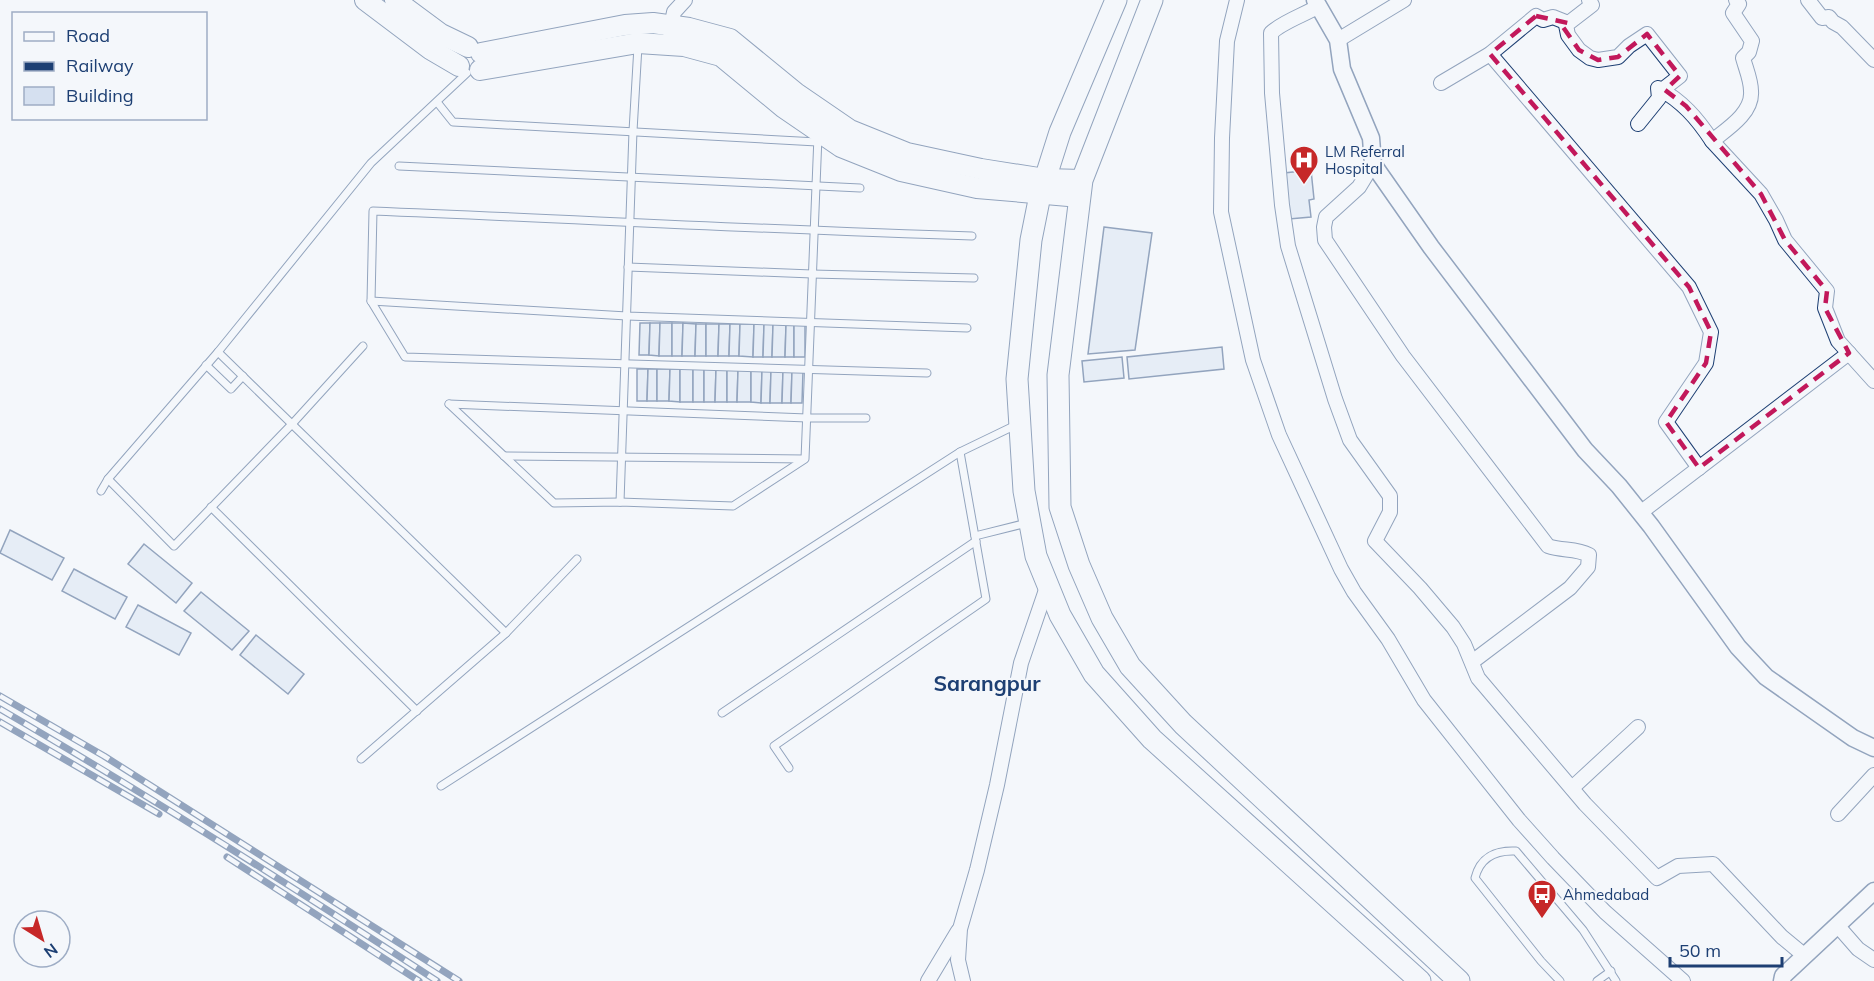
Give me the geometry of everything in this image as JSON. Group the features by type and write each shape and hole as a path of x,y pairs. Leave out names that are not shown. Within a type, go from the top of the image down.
{"main road":[{"path":"365,0 430,49 471,62 638,43 684,46 721,56 818,137 901,171 977,188 1081,189"},
{"path":"395,0 441,33 471,62"},
{"path":"1116,0 1060,132 1042,187 1031,240 1017,379 1024,491 1036,556 1060,615 1094,674 1152,739 1420,981"},
{"path":"1152,0 1081,189 1058,375 1060,507 1079,565 1102,618 1130,666 1183,724 1460,981"},
{"path":"471,62 625,25 652,23 689,28 730,39 796,93 850,130 907,153 981,169 1042,187"}],"street":[{"path":"668,45 674,12 685,0"},
{"path":"1237,0 1227,41 1221,212 1253,360 1279,435 1341,569 1354,592 1388,639 1424,700 1519,820 1553,858 1605,912 1683,981"},
{"path":"1338,40 1404,0"},
{"path":"1589,0 1592,6 1566,25 1568,35 1579,50 1590,58 1598,60 1618,57 1647,34 1680,76 1662,90"},
{"path":"1712,141 1730,127 1745,111 1750,101 1751,91 1743,58 1749,52 1752,41 1734,13 1739,4 1736,0"},
{"path":"1808,0 1819,12 1821,18 1829,17 1842,27 1874,60"},
{"path":"1805,956 1782,937 1713,864 1678,866 1657,878 1572,788 1478,678 1464,644 1443,613 1375,542 1390,512 1390,496 1350,440 1335,399 1288,246 1281,205 1272,105 1271,33 1278,25 1301,17 1317,3 1338,40 1342,69 1371,138 1373,164 1431,247 1578,441 1640,513 1738,647 1766,677 1853,738 1874,748"},
{"path":"1441,83 1490,54 1536,16 1543,20 1553,17 1568,23"},
{"path":"1490,54 1689,287 1711,332 1706,363 1666,422 1699,468"},
{"path":"1638,124 1659,98 1658,88 1686,106 1700,121 1712,141 1761,194 1785,240 1827,291 1825,308 1838,341 1874,381"},
{"path":"1373,164 1359,187 1326,217 1323,227 1325,240 1403,356 1548,546 1560,550 1580,550 1589,555 1588,567 1570,588 1472,662"},
{"path":"1640,513 1849,353"},
{"path":"963,981 958,960 960,929 997,785 1021,663 1048,584"},
{"path":"1572,788 1638,727"},
{"path":"1838,814 1874,775"},
{"path":"1782,981 1783,976 1874,891"},
{"path":"1837,926 1858,949 1874,960"},
{"path":"928,981 960,929"}],"lane":[{"path":"620,502 638,43"},
{"path":"101,491 108,479 218,352 371,163 437,102 471,62"},
{"path":"437,102 453,122 818,137 805,459"},
{"path":"399,166 860,188"},
{"path":"927,373 405,357 371,301 373,211 972,236"},
{"path":"628,267 974,278"},
{"path":"371,301 627,316 967,328"},
{"path":"108,479 174,546 293,423 363,346"},
{"path":"218,352 506,633"},
{"path":"206,365 231,389 243,376"},
{"path":"805,459 733,506 554,502 449,404 807,418 866,418"},
{"path":"441,786 960,452 1020,423"},
{"path":"789,768 774,746 986,599 960,452"},
{"path":"504,456 805,459"},
{"path":"211,507 417,711"},
{"path":"722,713 975,539 1030,523"},
{"path":"361,759 506,633 577,559"},
{"path":"1560,981 1475,878 1477,867 1484,859 1496,852 1516,851 1583,930 1616,981"},
{"path":"1597,981 1611,971"}],"highlighted area":[{"path":"1536,16 1568,23 1563,27 1579,50 1598,60 1618,57 1647,34 1680,76 1665,90 1686,106 1761,194 1785,240 1827,291 1825,308 1849,353 1699,468 1666,422 1706,363 1711,332 1689,287 1490,54"}],"building":[{"path":"1311,170 1314,199 1309,200 1311,217 1289,219 1284,173"},
{"path":"1104,227 1152,233 1135,350 1088,354"},
{"path":"640,323 650,323 649,355 639,355"},
{"path":"650,323 660,323 659,356 649,355"},
{"path":"660,323 672,323 672,356 659,356"},
{"path":"672,323 683,323 682,356 672,356"},
{"path":"683,323 696,324 695,356 682,356"},
{"path":"696,324 706,324 706,356 695,356"},
{"path":"706,324 719,324 718,356 706,356"},
{"path":"719,324 730,324 729,356 718,356"},
{"path":"730,324 740,324 739,356 729,356"},
{"path":"740,324 754,324 753,357 739,356"},
{"path":"754,324 764,324 763,357 753,357"},
{"path":"764,324 773,324 772,357 763,357"},
{"path":"773,324 786,325 785,357 772,357"},
{"path":"786,325 794,325 794,357 785,357"},
{"path":"794,325 805,325 805,357 794,357"},
{"path":"1222,347 1224,369 1129,379 1127,357"},
{"path":"1122,357 1124,378 1084,382 1082,361"},
{"path":"637,369 648,369 647,401 637,401"},
{"path":"648,369 657,369 657,401 647,401"},
{"path":"657,369 670,369 669,401 657,401"},
{"path":"670,369 680,369 680,402 669,401"},
{"path":"680,369 693,369 693,402 680,402"},
{"path":"693,369 704,369 704,402 693,402"},
{"path":"704,369 716,369 715,402 704,402"},
{"path":"716,369 727,370 727,402 715,402"},
{"path":"727,370 738,370 737,402 727,402"},
{"path":"738,370 751,370 751,402 737,402"},
{"path":"751,370 762,370 761,403 751,402"},
{"path":"762,370 771,370 770,403 761,403"},
{"path":"771,370 783,370 782,403 770,403"},
{"path":"783,370 792,370 791,403 782,403"},
{"path":"792,370 803,371 802,403 791,403"},
{"path":"10,530 64,558 52,580 0,553"},
{"path":"144,544 192,583 176,603 128,564"},
{"path":"74,569 127,597 115,619 62,591"},
{"path":"201,592 249,631 232,650 184,611"},
{"path":"138,605 191,633 179,655 126,627"},
{"path":"256,635 304,674 288,694 240,655"}],"railway":[{"path":"0,696 104,756 459,981"},
{"path":"0,709 220,842 437,981"},
{"path":"0,722 159,814"},
{"path":"227,857 419,981"}],"place":[{"name":"LM Referral Hospital","path":"1304,186"},
{"name":"Ahmedabad","path":"1542,920"}],"district":[{"name":"Sarangpur","path":"987,683"}]}
